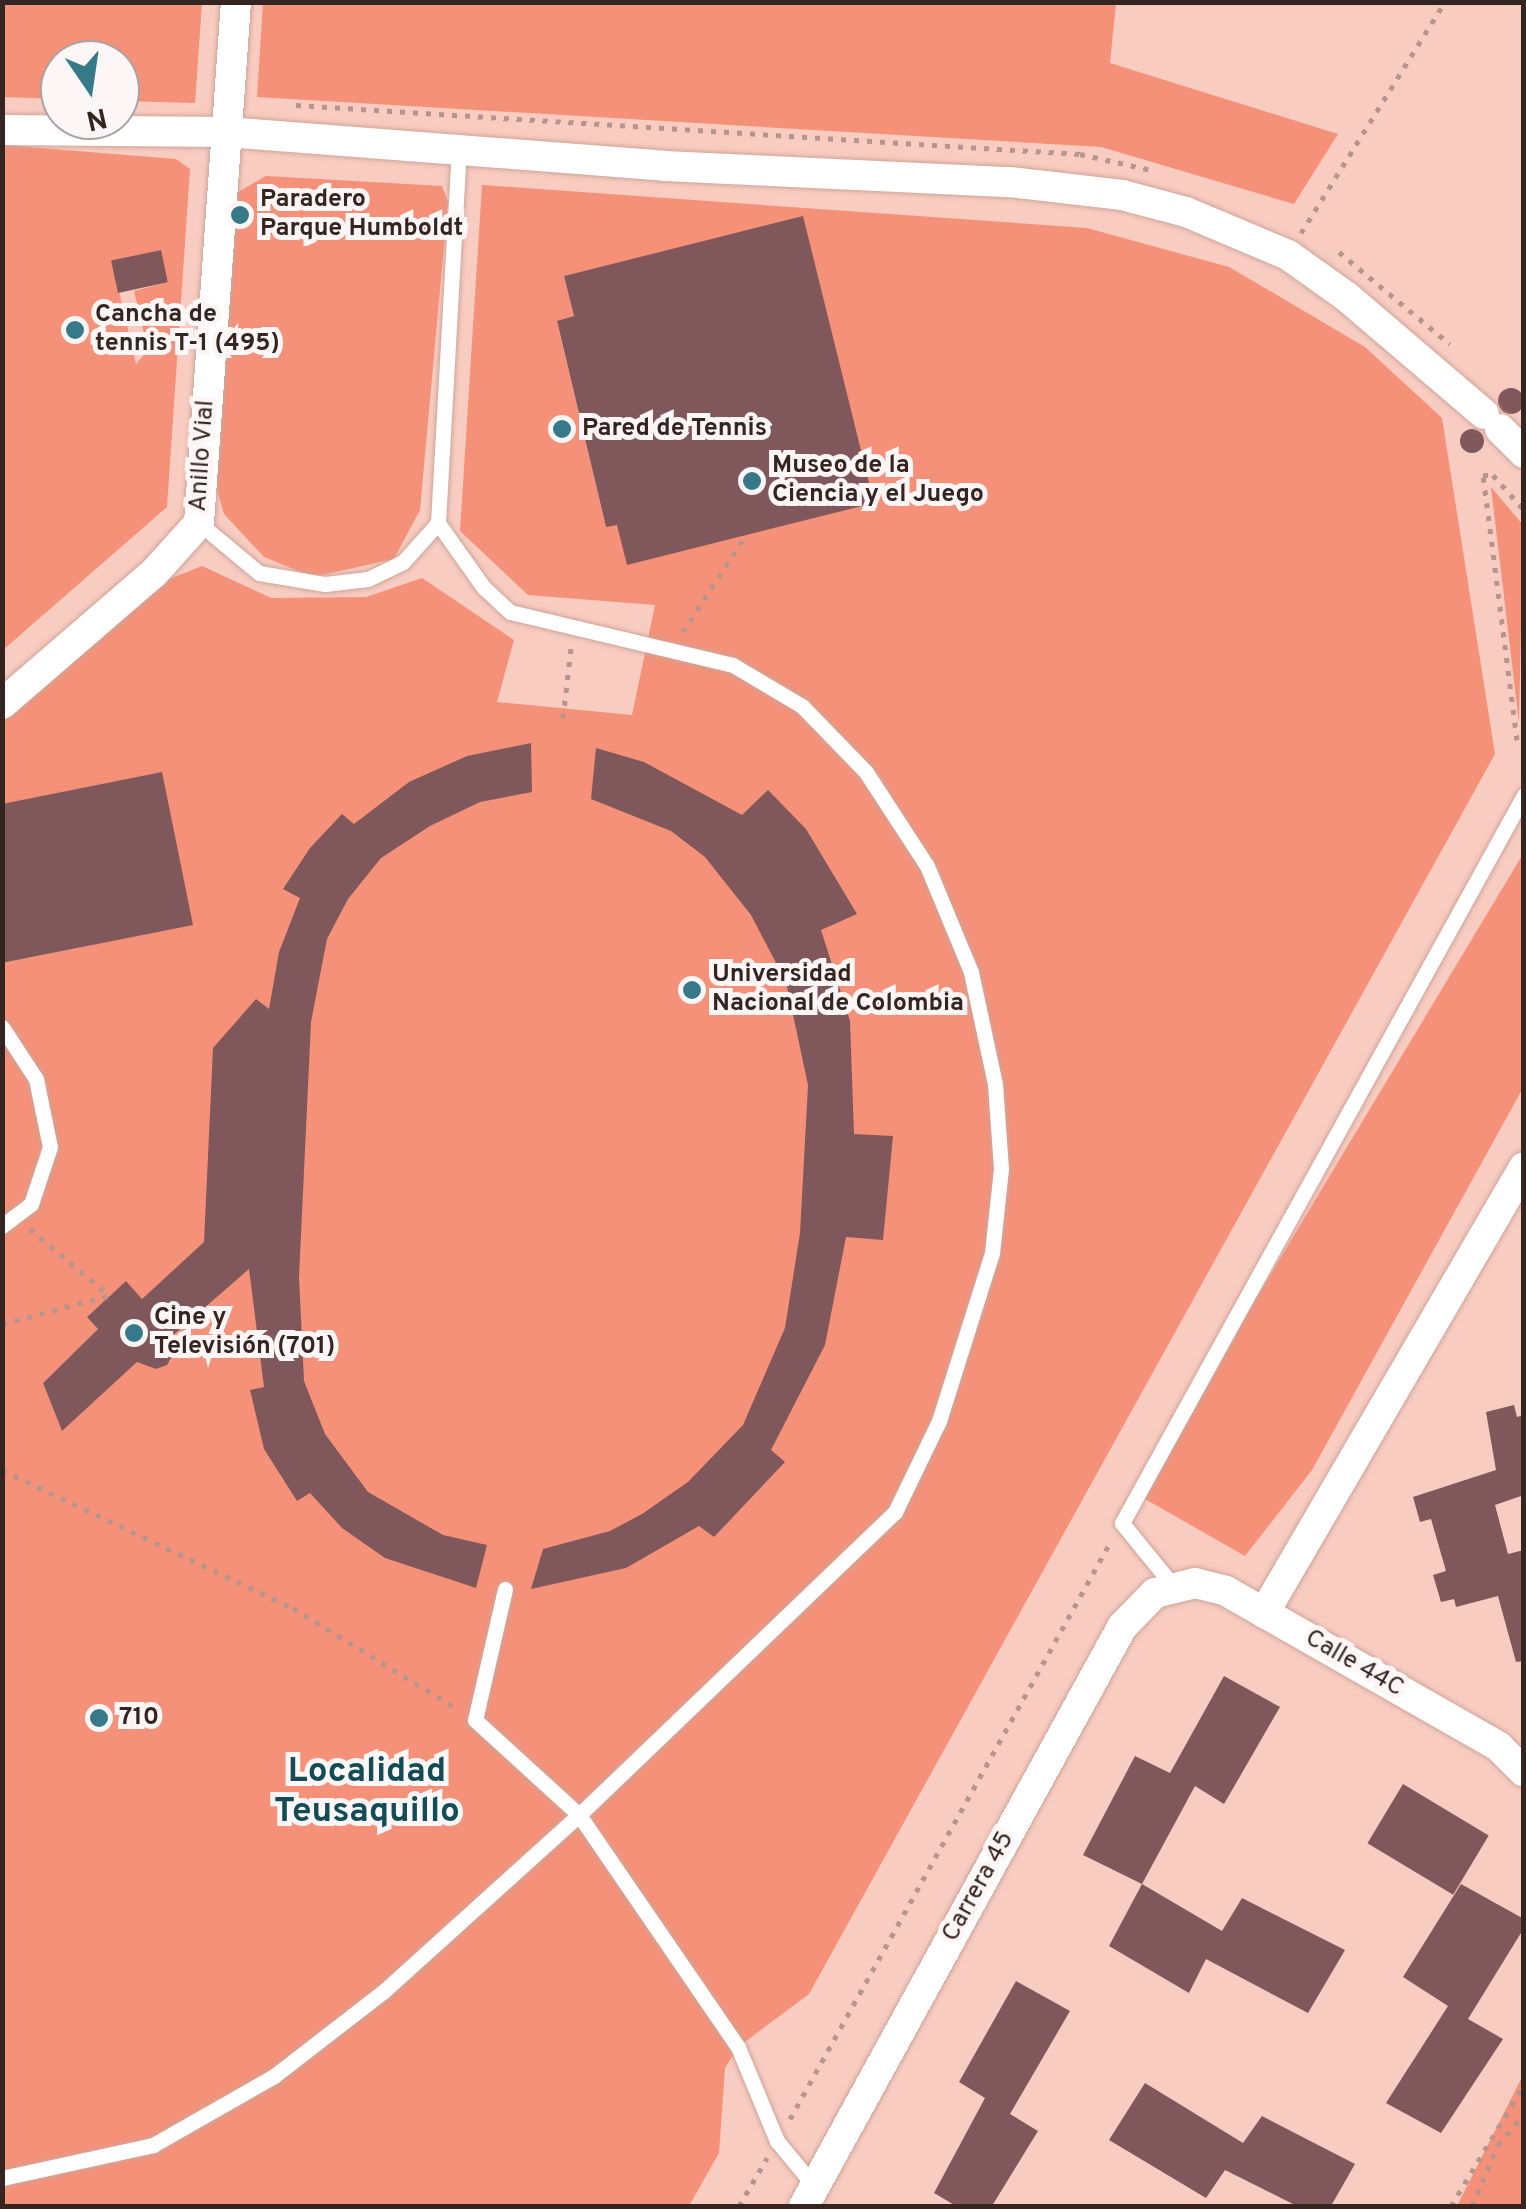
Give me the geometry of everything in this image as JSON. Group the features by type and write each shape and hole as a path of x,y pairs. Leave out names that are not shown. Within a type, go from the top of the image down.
{"street":[{"name":"Anillo Vial","path":"2,704 154,573 199,523 236,2"},
{"path":"2,130 226,132 1070,188 1186,212 1288,255 1347,297 1524,453"},
{"path":"1264,1613 1524,1167"},
{"name":"Calle 44C","path":"1173,1586 1211,1586 1264,1613 1499,1747 1524,1772"},
{"name":"Carrera 45","path":"810,2197 1122,1627 1136,1607 1173,1586"}],"lane":[{"path":"2,2178 153,2145 274,2076 384,1991 580,1815 896,1512 956,1374 998,1213 1001,1169 990,1045 962,944 927,866 866,772 802,706 733,665 673,647 510,612 484,588 438,523 459,150"},
{"path":"199,523 259,573 325,584 368,579 403,562 438,523"},
{"path":"1173,1586 1122,1523 1524,795"},
{"path":"2,1027 26,1056 48,1126 41,1187 17,1216 2,1226"},
{"path":"506,1589 475,1720 580,1815 738,2046 777,2141 810,2197"}],"path":[{"path":"1288,255 1445,2"},
{"path":"1524,510 1485,473 1516,740 1524,730"},
{"path":"673,647 746,535"},
{"path":"563,718 574,626"},
{"path":"2,1324 110,1296 17,1216"},
{"path":"2,1470 293,1608 475,1720"},
{"path":"738,2206 1122,1523"},
{"path":"1452,2206 1524,2085"},
{"path":"1472,2206 1498,2145 1524,2114"}],"shaded area":[{"path":"3,2 202,3 195,103 140,102 140,40 40,40 40,98 3,97"},
{"path":"263,3 1116,3 1110,63 1338,134 1294,204 1101,147 257,97"},
{"path":"3,145 176,159 190,169 167,507 3,650","holes":["160,250 168,282 134,291 148,350 136,364 112,262"]},
{"path":"266,176 442,186 448,202 420,510 394,559 313,577 264,557 224,514 216,486 238,192"},
{"name":"Universidad Nacional de Colombia","path":"482,185 1087,228 1229,267 1365,347 1442,418 1495,754 809,1994 738,2047 725,2068 719,2153 689,2206 3,2206 3,963 93,945 3,804 3,722 164,581 202,566 271,598 366,597 422,578 514,640 497,702 632,715 655,605 528,595 460,531","holes":["802,217 606,527 557,322 574,316 564,276","204,1243 170,1337 171,1361 156,1369 139,1360 62,1430 43,1383 98,1329 88,1316 126,1282 142,1299"]},
{"path":"1491,487 1523,525 1519,723"},
{"path":"1523,854 1523,1088 1312,1470 1245,1556 1138,1495"},
{"path":"1523,2075 1523,2206 1457,2206"}],"building":[{"path":"803,216 874,503 627,565 617,525 606,527 557,321 574,316 564,276"},
{"path":"161,250 168,282 118,293 111,261"},
{"path":"1511,388 1520,392 1524,401 1520,410 1511,414 1502,410 1498,401 1502,392"},
{"path":"1472,429 1481,432 1481,450 1472,453 1463,450 1460,441 1463,432"},
{"path":"531,743 532,792 480,802 430,826 381,858 348,899 327,939 311,1022 299,1277 304,1381 325,1434 368,1492 443,1535 487,1545 476,1588 385,1558 342,1528 310,1493 297,1501 264,1449 250,1390 264,1387 249,1269 172,1336 174,1354 167,1365 156,1369 137,1362 62,1431 43,1383 98,1329 87,1317 126,1281 142,1299 204,1242 213,1048 256,999 269,1009 279,952 300,898 283,889 310,848 342,814 354,824 409,782 467,756"},
{"path":"596,748 644,762 742,815 768,790 806,829 857,914 821,930 850,1021 854,1134 893,1136 883,1240 846,1237 825,1345 771,1450 785,1462 714,1537 699,1526 626,1568 531,1589 543,1549 610,1531 642,1514 688,1482 743,1425 785,1328 800,1233 808,1085 786,982 751,915 705,857 671,831 591,799"},
{"path":"162,772 193,925 2,963 2,804"},
{"path":"1514,1405 1517,1417 1524,1415 1524,1495 1495,1505 1508,1554 1524,1550 1524,1661 1516,1662 1498,1596 1456,1607 1454,1599 1441,1602 1433,1575 1446,1571 1431,1519 1420,1522 1413,1497 1496,1470 1486,1412"},
{"path":"1224,1676 1280,1707 1224,1804 1195,1786 1142,1884 1083,1855 1135,1756 1170,1773"},
{"path":"1403,1784 1489,1836 1453,1895 1367,1843"},
{"path":"1142,1884 1222,1931 1242,1898 1345,1950 1308,2013 1206,1959 1189,1993 1109,1946"},
{"path":"1461,1884 1524,1919 1524,1928 1468,2019 1503,2039 1441,2133 1386,2103 1448,2006 1403,1977"},
{"path":"1016,1981 1070,2011 1010,2114 1038,2131 992,2206 956,2206 934,2193 985,2098 959,2082"},
{"path":"1145,2083 1243,2143 1262,2116 1355,2164 1331,2206 1297,2206 1225,2170 1206,2198 1109,2140"}],"place":[{"name":"Paradero Parque Humboldt","path":"240,215"},
{"name":"Cancha de tennis T-1 (495)","path":"75,330"},
{"name":"Pared de Tennis","path":"562,429"},
{"name":"Museo de la Ciencia y el Juego","path":"752,481"},
{"name":"Universidad Nacional de Colombia","path":"692,990"},
{"name":"Cine y Televisión (701)","path":"134,1333"},
{"name":"710","path":"99,1718"}],"district":[{"name":"Localidad Teusaquillo","path":"367,1792"}]}
